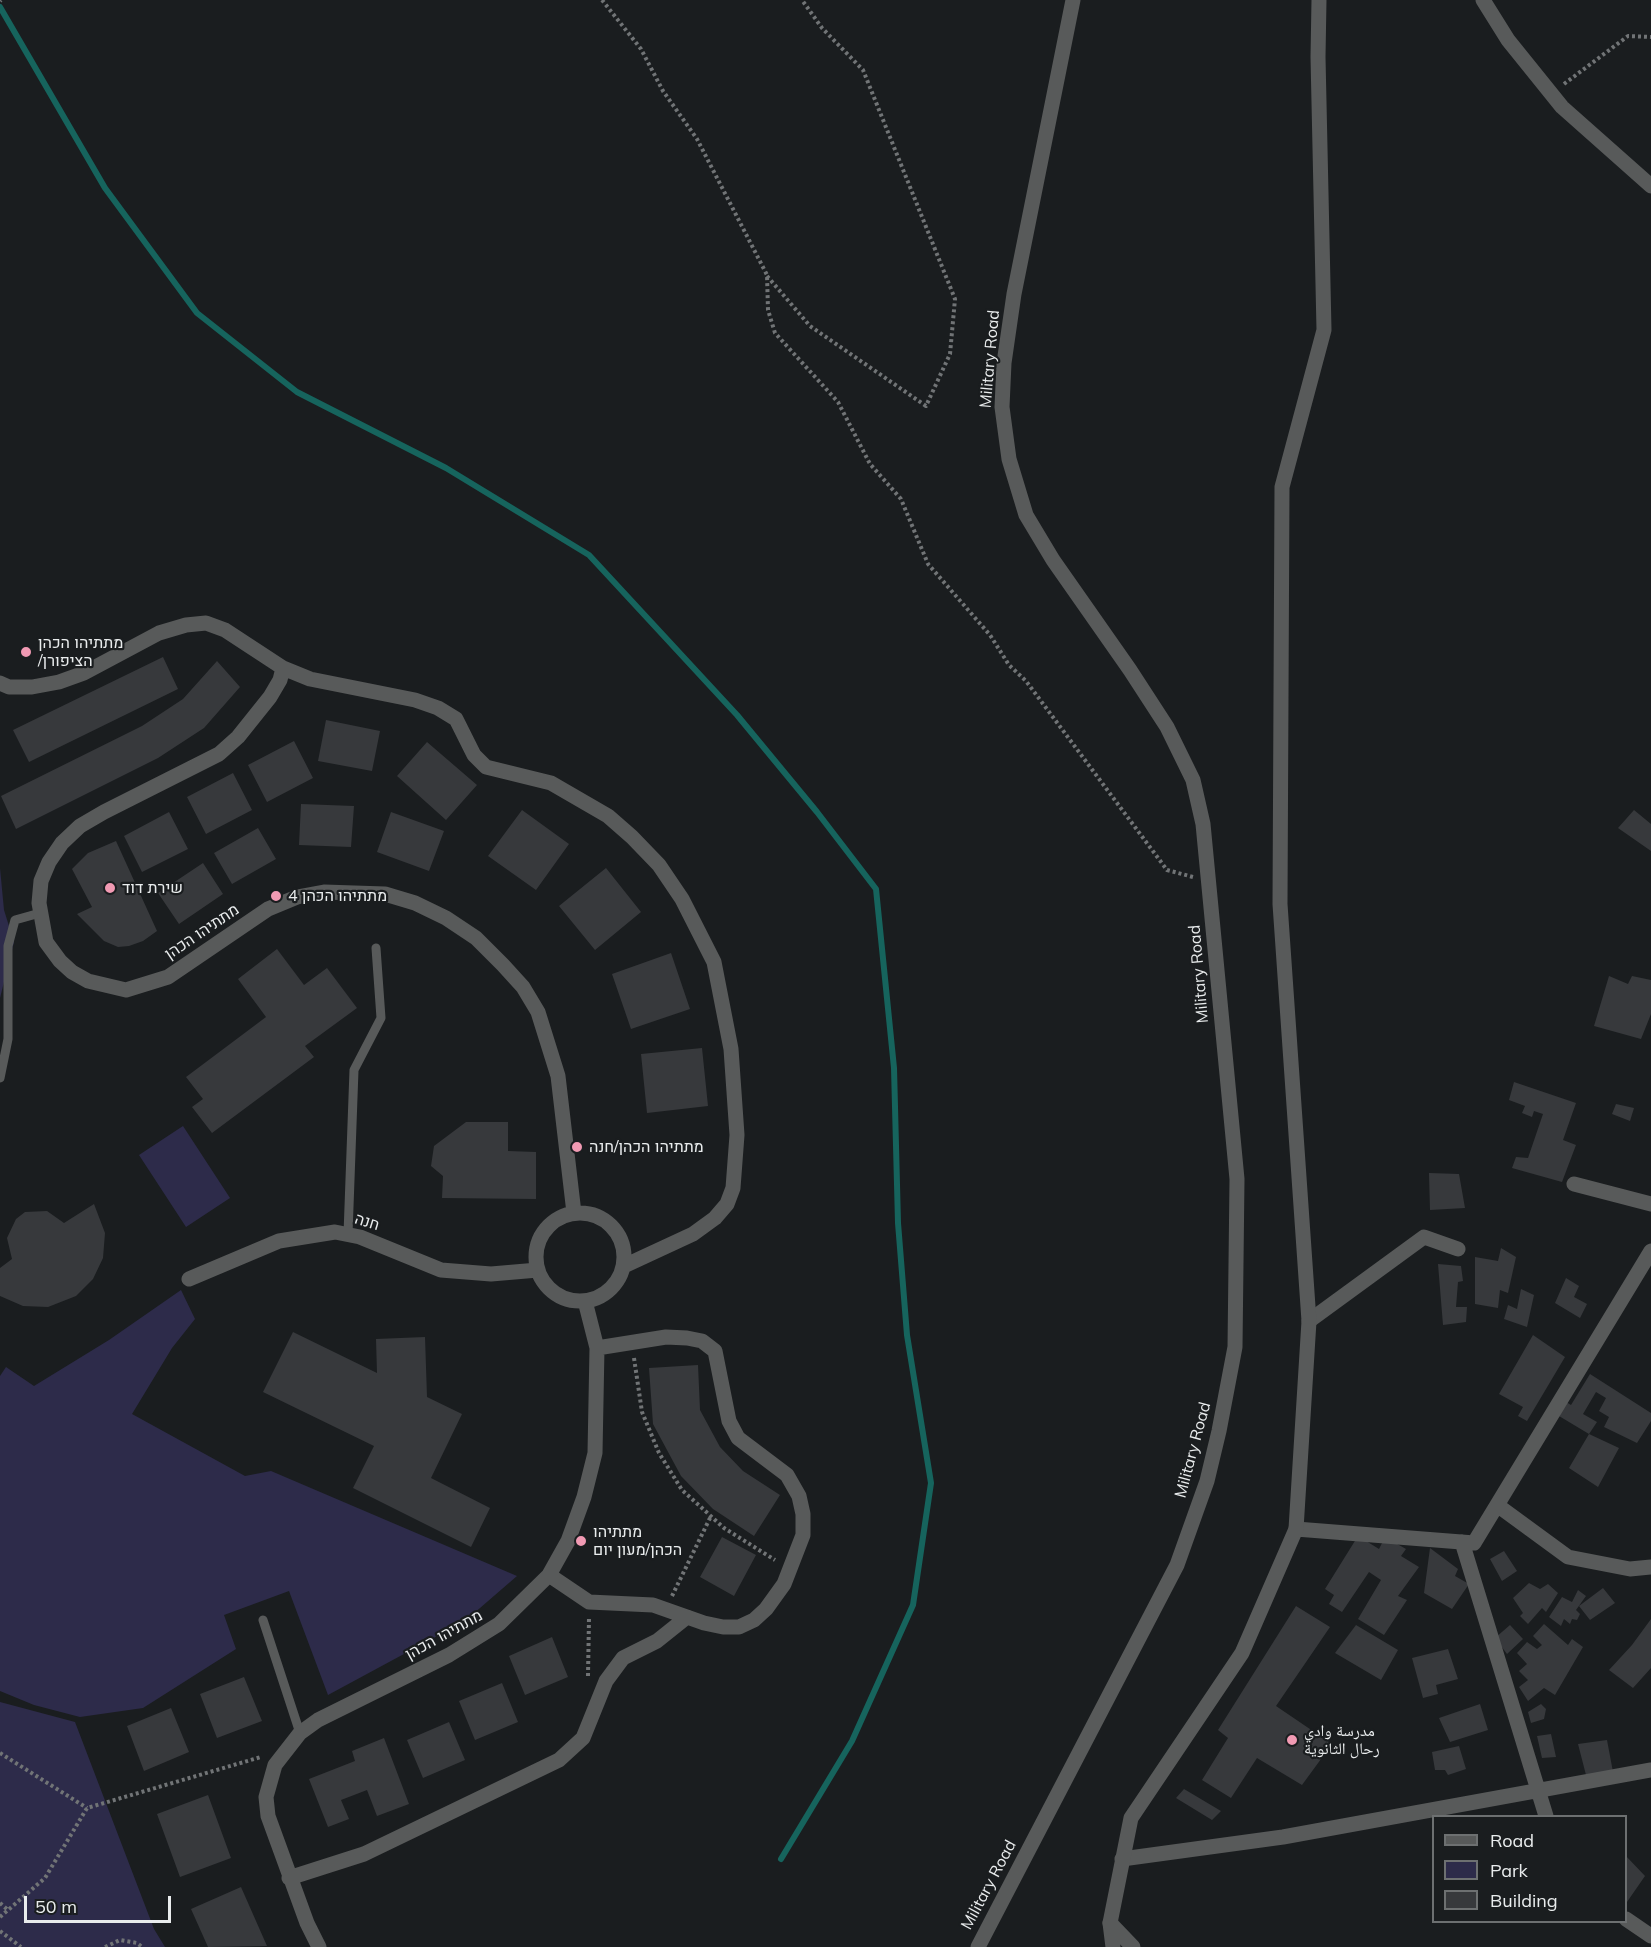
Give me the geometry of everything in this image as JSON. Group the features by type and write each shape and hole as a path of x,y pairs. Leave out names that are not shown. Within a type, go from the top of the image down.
{"street":[{"name":"Military Road","path":"978,1947 1177,1565 1206,1481 1219,1431 1235,1347 1237,1179 1203,824 1193,780 1167,727 1053,560 1026,515 1009,459 1002,407 1006,351 1014,294 1073,0"},
{"path":"1113,1947 1110,1923 1131,1818 1242,1653 1296,1529 1309,1321 1280,904 1282,487 1324,330 1318,69 1319,0"},
{"path":"1483,0 1508,40 1552,94 1651,186"},
{"path":"0,684 9,687 32,687 59,682 84,673 159,633 186,625 206,623 225,630 283,668 310,679 415,700 438,708 456,719 474,755 486,767 551,783 608,816 659,866 699,928 714,962 731,1049 737,1135 733,1188 727,1204 715,1218 693,1234 624,1266"},
{"name":"מתתיהו הכהן","path":"283,668 280,680 270,697 238,737 219,754 80,826 49,862 41,881 40,912 46,942 60,961 87,981 126,990 168,977 268,909 297,897 324,892 385,894 415,903 446,918 476,938 503,964 523,987 538,1012 558,1076 574,1214"},
{"path":"1574,1184 1651,1204"},
{"path":"574,1214 593,1215 606,1221 620,1238 624,1253 624,1266 616,1283 600,1297 585,1301 571,1301 557,1295 546,1284 538,1270 538,1249 547,1229 559,1218 574,1214"},
{"name":"חנה","path":"189,1279 279,1241 335,1232 348,1234 441,1270 490,1274 538,1270"},
{"path":"1309,1321 1424,1237 1458,1250"},
{"path":"1296,1529 1474,1543 1651,1251"},
{"name":"מתתיהו הכהן","path":"319,1947 272,1832 266,1797 269,1781 284,1750 300,1733 318,1720 449,1655 500,1624 549,1575 568,1541 584,1497 595,1453 597,1348 585,1301"},
{"path":"549,1575 589,1602 653,1605 723,1627 740,1627 754,1620 766,1609 791,1570 803,1535 803,1514 799,1496 787,1475 738,1438 729,1421 715,1351 702,1341 666,1337 597,1348"},
{"path":"1497,1505 1568,1557 1629,1569 1651,1567"},
{"path":"1462,1542 1546,1815"},
{"path":"289,1878 364,1854 559,1761 583,1738 606,1680 623,1658 657,1641 687,1617"},
{"path":"1122,1859 1283,1837 1651,1770"},
{"path":"1627,1920 1651,1936"},
{"path":"1110,1923 1133,1947"}],"lane":[{"path":"0,1078 8,1039 8,946 15,920 40,912"},
{"path":"348,1234 354,1070 381,1018 376,948"},
{"path":"263,1620 300,1733"}],"path":[{"path":"602,0 641,49 663,90 697,139 767,275 810,326 926,406 950,354 955,299 862,70 822,28 802,0"},
{"path":"1552,94 1628,36 1651,37"},
{"path":"767,275 768,310 775,333 838,402 870,464 901,499 928,564 990,635 1009,665 1026,681 1167,870 1209,882"},
{"path":"632,1343 642,1412 658,1453 682,1490 724,1528 791,1570"},
{"path":"665,1610 711,1516"},
{"path":"588,1680 589,1602"},
{"path":"0,1917 45,1878 87,1808 284,1750"},
{"path":"0,1753 87,1808"},
{"path":"0,1903 8,1910"},
{"path":"0,1931 21,1947"},
{"path":"105,1947 120,1940 136,1943 142,1947"}],"green space":[{"path":"0,868 4,910 14,942 0,998"},
{"path":"183,1126 230,1198 186,1227 139,1155"},
{"path":"181,1290 195,1319 172,1348 132,1414 245,1476 271,1471 517,1576 465,1621 328,1695 289,1591 224,1615 236,1649 143,1708 80,1717 34,1705 0,1691 0,1376 6,1367 34,1386 109,1340"},
{"path":"0,1702 75,1722 154,1929 165,1947 0,1947"}],"building":[{"path":"163,657 178,689 29,762 13,730"},
{"path":"217,661 240,687 204,728 158,758 16,829 1,796 142,726 183,699"},
{"path":"326,720 380,731 372,771 318,761"},
{"path":"294,741 313,778 267,802 248,765"},
{"path":"427,742 477,785 446,820 397,776"},
{"path":"233,773 252,810 206,834 187,797"},
{"path":"301,804 354,806 351,847 299,845"},
{"path":"522,810 569,844 536,890 488,856"},
{"path":"1634,810 1651,824 1651,851 1618,828"},
{"path":"169,812 188,849 142,872 124,836"},
{"path":"391,812 444,831 429,871 377,852"},
{"path":"258,828 276,859 232,884 214,853"},
{"name":"שירת דוד","path":"116,841 157,931 143,941 118,947 104,941 77,914 92,907 72,869 88,853"},
{"path":"203,863 223,894 179,924 158,893"},
{"path":"606,868 641,912 595,950 559,906"},
{"path":"277,949 304,985 327,968 357,1008 305,1046 314,1057 212,1133 192,1107 203,1099 186,1077 266,1017 238,979"},
{"path":"671,953 690,1009 631,1029 612,974"},
{"path":"1609,976 1628,984 1632,976 1651,980 1651,1014 1641,1039 1594,1026"},
{"path":"702,1048 708,1106 647,1113 641,1054"},
{"path":"1514,1082 1576,1103 1563,1140 1576,1145 1562,1182 1512,1168 1516,1157 1528,1158 1543,1114 1534,1111 1532,1117 1522,1113 1525,1106 1509,1100"},
{"path":"1616,1104 1634,1108 1630,1121 1612,1114"},
{"path":"466,1122 508,1122 508,1151 536,1152 536,1199 442,1198 443,1176 431,1166 434,1146"},
{"path":"1429,1173 1459,1174 1465,1208 1430,1210"},
{"path":"94,1204 105,1233 103,1258 93,1279 76,1296 48,1307 23,1306 0,1296 0,1268 12,1259 7,1238 16,1219 25,1212 47,1211 64,1223"},
{"path":"1501,1248 1516,1257 1508,1293 1500,1290 1498,1308 1475,1304 1475,1257 1498,1261"},
{"path":"1438,1264 1461,1266 1463,1281 1458,1282 1456,1307 1467,1307 1466,1322 1443,1325"},
{"path":"1566,1278 1579,1286 1574,1297 1587,1304 1580,1318 1555,1303"},
{"path":"1521,1289 1534,1295 1527,1327 1504,1319 1508,1305 1517,1309"},
{"path":"293,1332 377,1373 376,1339 425,1337 427,1397 462,1414 431,1478 490,1508 471,1547 353,1488 374,1446 263,1392"},
{"path":"1533,1335 1565,1357 1527,1421 1518,1416 1523,1407 1499,1394"},
{"path":"698,1365 700,1410 720,1447 743,1471 780,1495 754,1536 713,1509 681,1476 653,1424 649,1368"},
{"path":"1590,1374 1651,1413 1651,1421 1637,1443 1604,1427 1609,1417 1599,1411 1606,1398 1596,1392 1583,1414 1597,1422 1589,1434 1559,1416 1566,1402 1571,1405"},
{"path":"1589,1434 1619,1448 1598,1487 1569,1468"},
{"path":"1358,1536 1379,1549 1385,1537 1406,1549 1401,1556 1419,1567 1398,1596 1407,1600 1384,1635 1358,1619 1381,1580 1369,1572 1342,1612 1329,1604 1334,1595 1325,1589"},
{"path":"722,1537 756,1555 734,1596 700,1577"},
{"path":"1430,1548 1458,1569 1455,1576 1469,1584 1452,1609 1424,1593"},
{"path":"1504,1551 1517,1571 1502,1581 1490,1559"},
{"path":"1529,1583 1540,1589 1548,1584 1558,1593 1546,1612 1542,1608 1528,1624 1520,1616 1523,1613 1513,1598"},
{"path":"1603,1588 1615,1603 1590,1620 1579,1606"},
{"path":"1578,1590 1586,1596 1576,1610 1580,1614 1577,1620 1572,1619 1570,1624 1564,1619 1561,1626 1549,1617 1562,1597 1572,1602"},
{"path":"1296,1606 1330,1627 1276,1706 1332,1744 1302,1785 1257,1758 1231,1798 1202,1780 1228,1738 1218,1730"},
{"path":"1651,1619 1651,1668 1633,1688 1609,1670 1632,1645"},
{"path":"1544,1624 1568,1645 1572,1639 1583,1647 1555,1695 1544,1688 1528,1701 1519,1687 1528,1680 1519,1671 1527,1664 1517,1653 1527,1642 1537,1649 1542,1645 1533,1636"},
{"path":"1356,1625 1398,1650 1381,1680 1335,1653"},
{"path":"1510,1625 1523,1639 1507,1654 1495,1638"},
{"path":"552,1637 568,1677 525,1695 509,1656"},
{"path":"1448,1649 1458,1679 1436,1685 1438,1694 1423,1698 1412,1658"},
{"path":"244,1677 262,1721 217,1738 200,1694"},
{"path":"502,1683 518,1722 475,1740 459,1701"},
{"path":"1480,1704 1488,1730 1450,1742 1439,1718"},
{"path":"1541,1704 1546,1709 1544,1719 1531,1723 1528,1712"},
{"path":"171,1708 189,1752 144,1771 127,1726"},
{"path":"449,1722 465,1760 423,1778 407,1740"},
{"path":"1551,1734 1556,1757 1542,1758 1537,1736"},
{"path":"384,1738 409,1804 377,1816 367,1790 341,1800 349,1819 328,1827 309,1779 355,1761 352,1751"},
{"path":"1607,1740 1613,1772 1586,1775 1578,1744"},
{"path":"1459,1746 1466,1769 1448,1775 1445,1770 1435,1770 1432,1752"},
{"path":"1184,1789 1221,1811 1212,1820 1176,1798"},
{"path":"208,1795 231,1858 180,1877 157,1814"},
{"path":"1627,1857 1645,1876 1627,1902"},
{"path":"241,1887 267,1946 208,1947 191,1909"}],"waterway":[{"path":"0,7 105,188 197,313 297,392 446,468 589,555 737,715 817,812 876,889 894,1068 898,1223 907,1335 931,1483 913,1605 852,1741 781,1859"}],"place":[{"name":"מתתיהו הכהן /הציפורן","path":"26,652"},
{"name":"שירת דוד","path":"110,888"},
{"name":"מתתיהו הכהן 4","path":"276,896"},
{"name":"מתתיהו הכהן/חנה","path":"577,1147"},
{"name":"מתתיהו הכהן/מעון יום","path":"581,1541"},
{"name":"مدرسة وادي رحال الثانوية","path":"1292,1740"}]}
